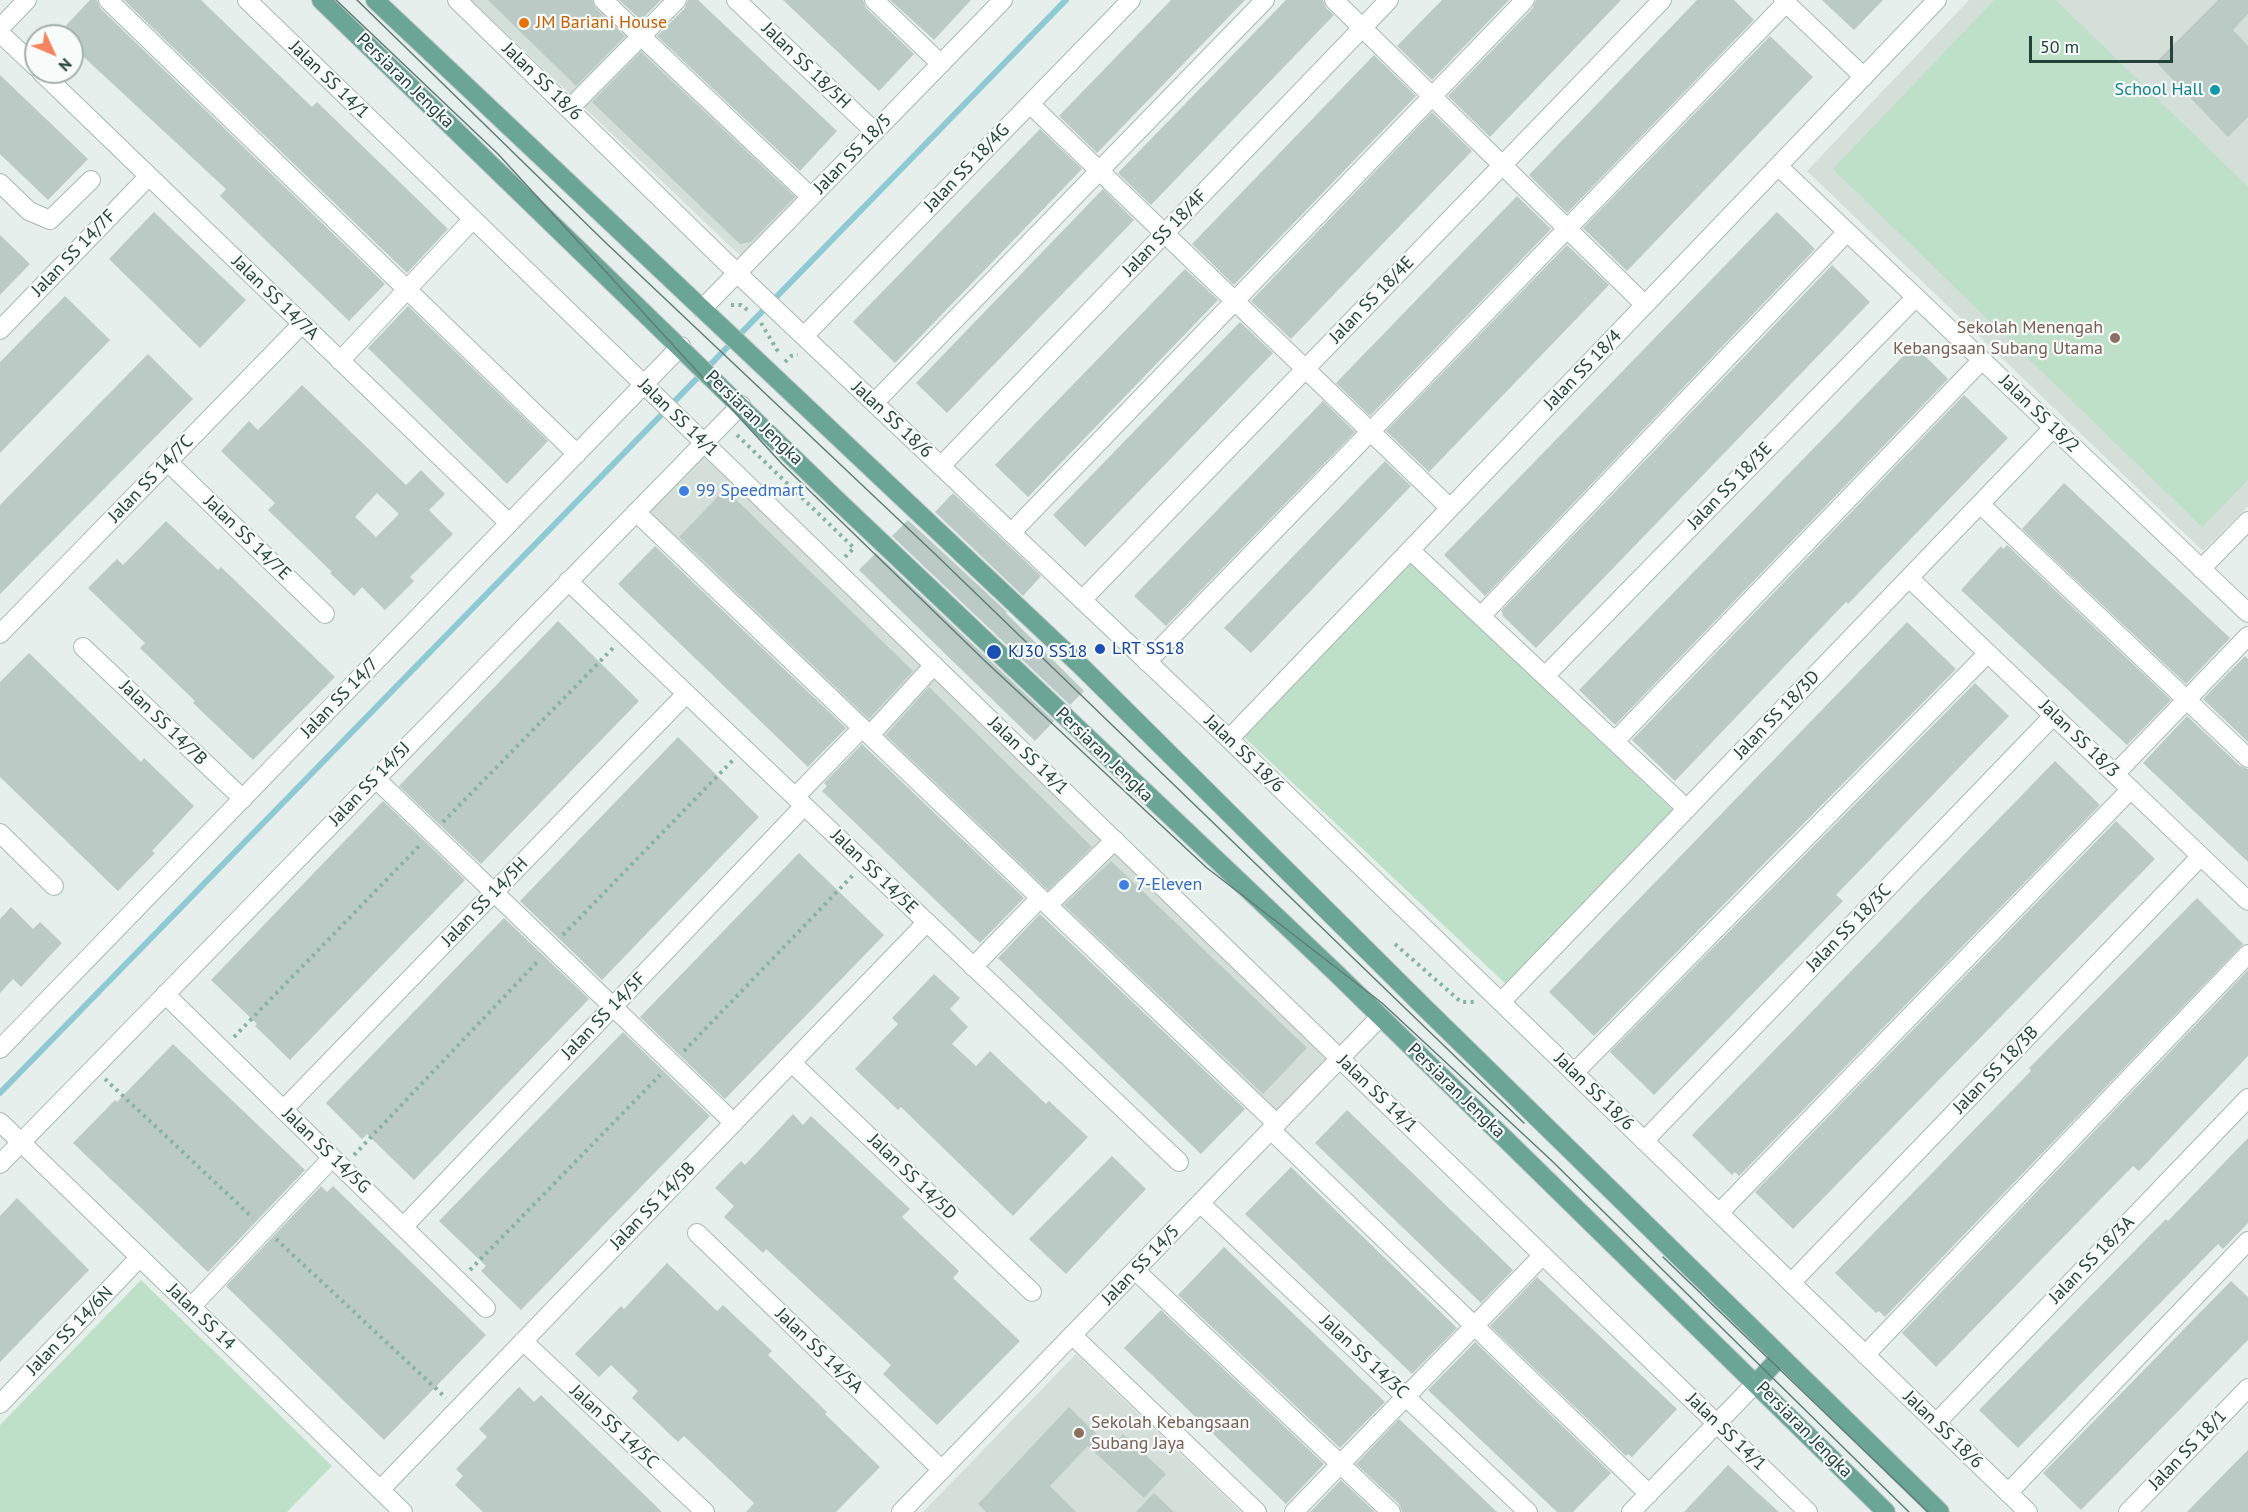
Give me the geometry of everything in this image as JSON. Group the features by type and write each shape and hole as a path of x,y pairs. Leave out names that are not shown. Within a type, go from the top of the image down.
{"main road":[{"name":"Persiaran Jengka","path":"321,0 681,346 844,507 1336,973 1886,1512"},
{"name":"Persiaran Jengka","path":"375,0 1083,669 1940,1512"},
{"path":"1756,1383 1781,1356"}],"street":[{"path":"0,28 27,0"},
{"path":"108,0 577,454"},
{"name":"Jalan SS 14/1","path":"247,0 1808,1512"},
{"name":"Jalan SS 18/6","path":"457,0 737,273 1229,739 2028,1512"},
{"path":"603,0 811,197"},
{"path":"569,109 677,0"},
{"name":"Jalan SS 18/5H","path":"736,0 875,132"},
{"path":"874,0 941,64"},
{"name":"Jalan SS 18/5","path":"702,309 1003,0"},
{"name":"Jalan SS 18/4G","path":"804,336 1131,0"},
{"path":"874,403 1264,0"},
{"path":"1334,0 1645,305"},
{"name":"Jalan SS 18/4F","path":"941,466 1389,0"},
{"path":"1011,533 1525,0"},
{"name":"Jalan SS 18/4E","path":"1082,600 1662,0"},
{"path":"1147,662 1784,1 1864,77"},
{"name":"Jalan SS 18/4","path":"1229,739 1864,77 1933,1"},
{"path":"0,33 24,56"},
{"name":"Jalan SS 14/7A","path":"53,84 509,524"},
{"path":"1030,104 1450,508"},
{"name":"Jalan SS 18/2","path":"1778,166 2248,613"},
{"name":"Jalan SS 14/7F","path":"0,330 149,177"},
{"path":"0,183 29,211 50,220 91,180"},
{"path":"340,361 473,219"},
{"path":"1481,615 1847,232"},
{"name":"Jalan SS 18/3E","path":"1545,676 1916,297"},
{"name":"Jalan SS 14/7C","path":"0,634 302,324"},
{"name":"Jalan SS 14/7","path":"0,1049 681,346"},
{"path":"1615,741 1982,360"},
{"name":"Jalan SS 14/5J","path":"0,1164 741,405"},
{"name":"Jalan SS 18/3D","path":"1501,1002 2054,428"},
{"name":"Jalan SS 14/7E","path":"168,462 325,614"},
{"path":"1980,504 2248,758"},
{"path":"636,512 1044,902 1474,1326 1649,1494"},
{"path":"2202,569 2248,521"},
{"path":"1410,550 1687,809"},
{"name":"Jalan SS 18/3","path":"1909,578 2248,901"},
{"name":"Jalan SS 14/5E","path":"568,581 1179,1162"},
{"path":"2115,774 2248,636"},
{"name":"Jalan SS 14/7B","path":"83,647 243,799"},
{"path":"1574,1073 1988,652"},
{"name":"Jalan SS 14/5F","path":"403,1227 613,1007 866,732 934,665"},
{"name":"Jalan SS 14/5H","path":"283,1110 686,694"},
{"name":"Jalan SS 18/3C","path":"1644,1142 2054,715"},
{"path":"376,778 734,1123"},
{"path":"1719,1214 2131,789"},
{"path":"0,833 54,886"},
{"path":"973,967 1114,840"},
{"name":"Jalan SS 18/3B","path":"1791,1283 2202,856"},
{"name":"Jalan SS 14/5B","path":"380,1490 927,922"},
{"path":"1865,1355 2248,954"},
{"name":"Jalan SS 14/5G","path":"165,994 486,1308"},
{"name":"Jalan SS 14/5","path":"901,1512 1380,1017"},
{"name":"Jalan SS 14/5D","path":"792,1063 1032,1292"},
{"name":"Jalan SS 18/3A","path":"1936,1423 2248,1098"},
{"name":"Jalan SS 14","path":"0,1122 403,1512"},
{"path":"191,1307 332,1158"},
{"name":"Jalan SS 14/3C","path":"1200,1203 1528,1512"},
{"name":"Jalan SS 14/5A","path":"697,1233 942,1470"},
{"path":"2008,1493 2248,1241"},
{"path":"1294,1512 1543,1255"},
{"name":"Jalan SS 14/6N","path":"0,1404 140,1257"},
{"path":"1135,1270 1391,1512"},
{"path":"1072,1335 1257,1512"},
{"name":"Jalan SS 14/5C","path":"523,1341 705,1512"},
{"path":"1631,1512 1756,1383"},
{"name":"Jalan SS 18/1","path":"2128,1512 2248,1388"}],"path":[{"path":"726,308 732,304 741,305 750,312"},
{"path":"762,324 784,363"},
{"path":"724,422 854,548"},
{"path":"1395,944 1461,1002 1501,1002"},
{"path":"93,1068 458,1409"}],"shaded area":[{"path":"471,0 596,0 805,202 748,263"},
{"name":"Sekolah Menengah Kebangsaan Subang Utama","path":"1969,0 2248,0 2248,506 2203,551 1807,171"},
{"path":"706,451 1331,1054 1274,1113 645,514"},
{"name":"Sekolah Kebangsaan Subang Jaya","path":"1076,1354 1241,1512 923,1512"}],"green space":[{"name":"Sekolah Menengah Kebangsaan Subang Utama","path":"1994,0 2056,0 2248,187 2248,480 2202,527 1833,169"},
{"path":"1408,560 1674,811 1508,986 1243,736"},
{"path":"141,1280 332,1466 287,1512 0,1512 0,1425"}],"building":[{"path":"90,0 97,0 100,8 385,284 349,321 220,196 226,189 84,57 84,24 67,24"},
{"path":"124,0 201,0 312,107 317,102 448,229 407,273"},
{"path":"488,0 592,0 595,8 625,36 576,86"},
{"path":"619,0 661,0 641,20"},
{"path":"688,0 698,0 837,131 800,171 657,36 685,8"},
{"path":"783,0 863,0 866,8 914,54 879,91"},
{"path":"890,0 971,0 934,40"},
{"path":"1171,0 1245,0 1097,153 1059,116"},
{"path":"1286,0 1323,0 1326,8 1334,15 1151,205 1118,173"},
{"path":"1442,0 1509,0 1432,80 1397,46"},
{"path":"1536,0 1621,0 1490,137 1448,96 1533,8"},
{"path":"1697,0 1734,0 1754,20 1567,213 1529,175"},
{"path":"1822,0 1883,0 1854,30"},
{"name":"School Hall","path":"2218,0 2248,0 2248,14 2233,30 2248,46 2248,117 2228,137 2156,62"},
{"path":"1770,36 1813,77 1627,271 1583,228"},
{"path":"641,52 795,197 751,242 740,244 592,102"},
{"path":"1374,55 1416,96 1234,285 1192,244"},
{"path":"0,75 88,159 48,200 0,154"},
{"path":"1432,112 1472,151 1291,339 1251,301"},
{"path":"1040,129 1082,169 895,363 853,322"},
{"path":"1103,189 1134,220 947,413 916,383"},
{"path":"1517,196 1551,229 1370,416 1336,383"},
{"path":"154,212 246,300 200,348 109,259"},
{"path":"1777,212 1815,249 1485,596 1444,555"},
{"path":"0,235 30,264 0,295"},
{"path":"1567,245 1609,285 1429,472 1386,431"},
{"path":"1832,265 1870,302 1536,648 1502,615 1501,611"},
{"path":"1185,269 1218,300 1028,497 995,465"},
{"path":"65,296 110,340 0,453 0,362"},
{"path":"408,306 548,441 507,484 368,348"},
{"path":"1240,322 1273,353 1085,547 1053,515"},
{"path":"1914,345 1948,379 1615,725 1579,690"},
{"path":"148,354 193,399 0,594 0,505"},
{"path":"302,385 406,485 421,470 445,494 429,510 453,534 410,577 414,581 385,610 362,587 354,596 268,510 275,503 221,451 249,421 258,430","holes":["377,493 399,514 376,537 355,517"]},
{"path":"1964,395 2008,438 1848,604 1846,602 1675,781 1632,740"},
{"path":"1323,401 1355,432 1166,626 1134,596"},
{"path":"1385,461 1411,486 1251,653 1224,628"},
{"path":"2064,483 2230,638 2186,684 2022,529"},
{"path":"725,489 913,671 869,719 679,537"},
{"path":"953,493 1041,576 1023,596 935,512"},
{"path":"908,520 1007,612 1084,691 1070,705 892,536"},
{"path":"166,521 218,570 221,567 335,677 253,760 140,648 145,643 88,588 117,559 123,565"},
{"path":"2007,545 2171,700 2127,745 1961,590 2001,546 2003,549"},
{"path":"655,546 846,728 808,767 618,584"},
{"path":"876,553 1054,721 1035,741 859,570"},
{"path":"558,621 639,701 481,864 399,786"},
{"path":"1907,622 1956,669 1594,1036 1549,992"},
{"path":"29,653 141,762 144,758 194,806 152,851 155,853 118,891 0,777 0,682"},
{"path":"2245,656 2248,659 2248,742 2203,699"},
{"path":"1975,683 2009,716 1836,895 1843,901 1654,1095 1610,1052"},
{"path":"929,687 1092,847 1048,890 886,735"},
{"path":"2187,716 2240,766 2248,769 2248,862 2143,763"},
{"path":"678,737 759,817 602,980 520,901"},
{"path":"862,744 1024,898 980,943 822,791 827,786 824,783"},
{"path":"2055,761 2100,805 1739,1176 1735,1172 1732,1175 1692,1135"},
{"path":"383,801 465,880 290,1060 255,1026 257,1024 211,980"},
{"path":"2116,821 2155,859 1793,1229 1755,1192"},
{"path":"799,853 884,935 725,1099 640,1017"},
{"path":"1111,861 1307,1048 1263,1094 1064,905"},
{"path":"2197,898 2243,944 1885,1317 1879,1311 1876,1313 1835,1273 2031,1071 2029,1068"},
{"path":"11,907 33,929 40,922 62,943 21,987 13,979 0,993 0,919"},
{"path":"1040,914 1245,1109 1201,1154 998,958"},
{"path":"504,918 589,999 414,1180 367,1134 362,1139 326,1103"},
{"path":"2248,970 2248,1056 2139,1171 2133,1166 1936,1367 1902,1333"},
{"path":"934,974 960,998 950,1009 968,1027 952,1044 976,1066 990,1051 1046,1104 1049,1101 1088,1137 1013,1216 901,1107 898,1110 855,1069 898,1024 892,1018"},
{"path":"623,1032 710,1116 521,1310 481,1271 486,1266 439,1221"},
{"path":"173,1044 305,1170 208,1272 73,1143 115,1100 117,1102"},
{"path":"1347,1110 1513,1270 1481,1303 1315,1143"},
{"path":"793,1114 803,1125 811,1116 910,1209 902,1217 959,1271 953,1278 1020,1341 937,1425 883,1374 891,1365 766,1249 763,1253 724,1217 734,1206 715,1188 741,1161 745,1165"},
{"path":"2248,1138 2248,1223 2223,1249 2218,1244 2018,1448 1979,1410"},
{"path":"1112,1156 1146,1189 1066,1274 1029,1239"},
{"path":"1291,1167 1457,1328 1412,1374 1245,1214"},
{"path":"321,1186 327,1192 333,1186 486,1335 384,1440 226,1286"},
{"path":"17,1198 89,1270 0,1362 0,1216"},
{"path":"1224,1247 1385,1402 1340,1448 1178,1295"},
{"path":"667,1263 717,1311 723,1305 772,1351 768,1355 880,1467 836,1512 746,1512 754,1503 684,1436 678,1442 632,1398 638,1391 611,1365 599,1377 575,1354 621,1306 624,1309"},
{"path":"1537,1277 1677,1409 1632,1457 1628,1454 1626,1456 1490,1326"},
{"path":"2231,1281 2248,1297 2248,1340 2081,1510 2043,1473"},
{"path":"1161,1310 1324,1464 1286,1504 1124,1348"},
{"path":"1475,1342 1611,1473 1573,1512 1557,1512 1428,1390"},
{"path":"519,1387 534,1402 541,1395 662,1512 483,1512 455,1485 463,1476 456,1469 487,1437 479,1429"},
{"path":"1069,1407 1111,1448 1123,1434 1166,1474 1144,1498 1088,1446 1050,1486 1076,1512 986,1512 978,1504"},
{"path":"1399,1419 1497,1512 1402,1512 1399,1504 1356,1464"},
{"path":"2248,1450 2248,1512 2187,1512 2231,1467"},
{"path":"1728,1465 1758,1493 1779,1512 1684,1512"},
{"path":"1341,1480 1375,1512 1310,1512"},
{"path":"1154,1493 1174,1512 1136,1512"}],"waterway":[{"path":"0,1093 1066,0"}],"tram line":[{"path":"336,0 498,154 782,464 985,661 1207,868 1382,1003 1551,1160 1909,1512"},
{"path":"357,0 605,242 934,553 1524,1123"},
{"path":"1663,1257 1928,1512"}],"place":[{"name":"JM Bariani House","path":"524,23"},
{"name":"School Hall","path":"2215,90"},
{"name":"Sekolah Menengah Kebangsaan Subang Utama","path":"2115,338"},
{"name":"99 Speedmart","path":"684,491"},
{"name":"LRT SS18","path":"1100,649"},
{"name":"KJ30 SS18","path":"994,652"},
{"name":"7-Eleven","path":"1124,885"},
{"name":"Sekolah Kebangsaan Subang Jaya","path":"1079,1433"}]}
